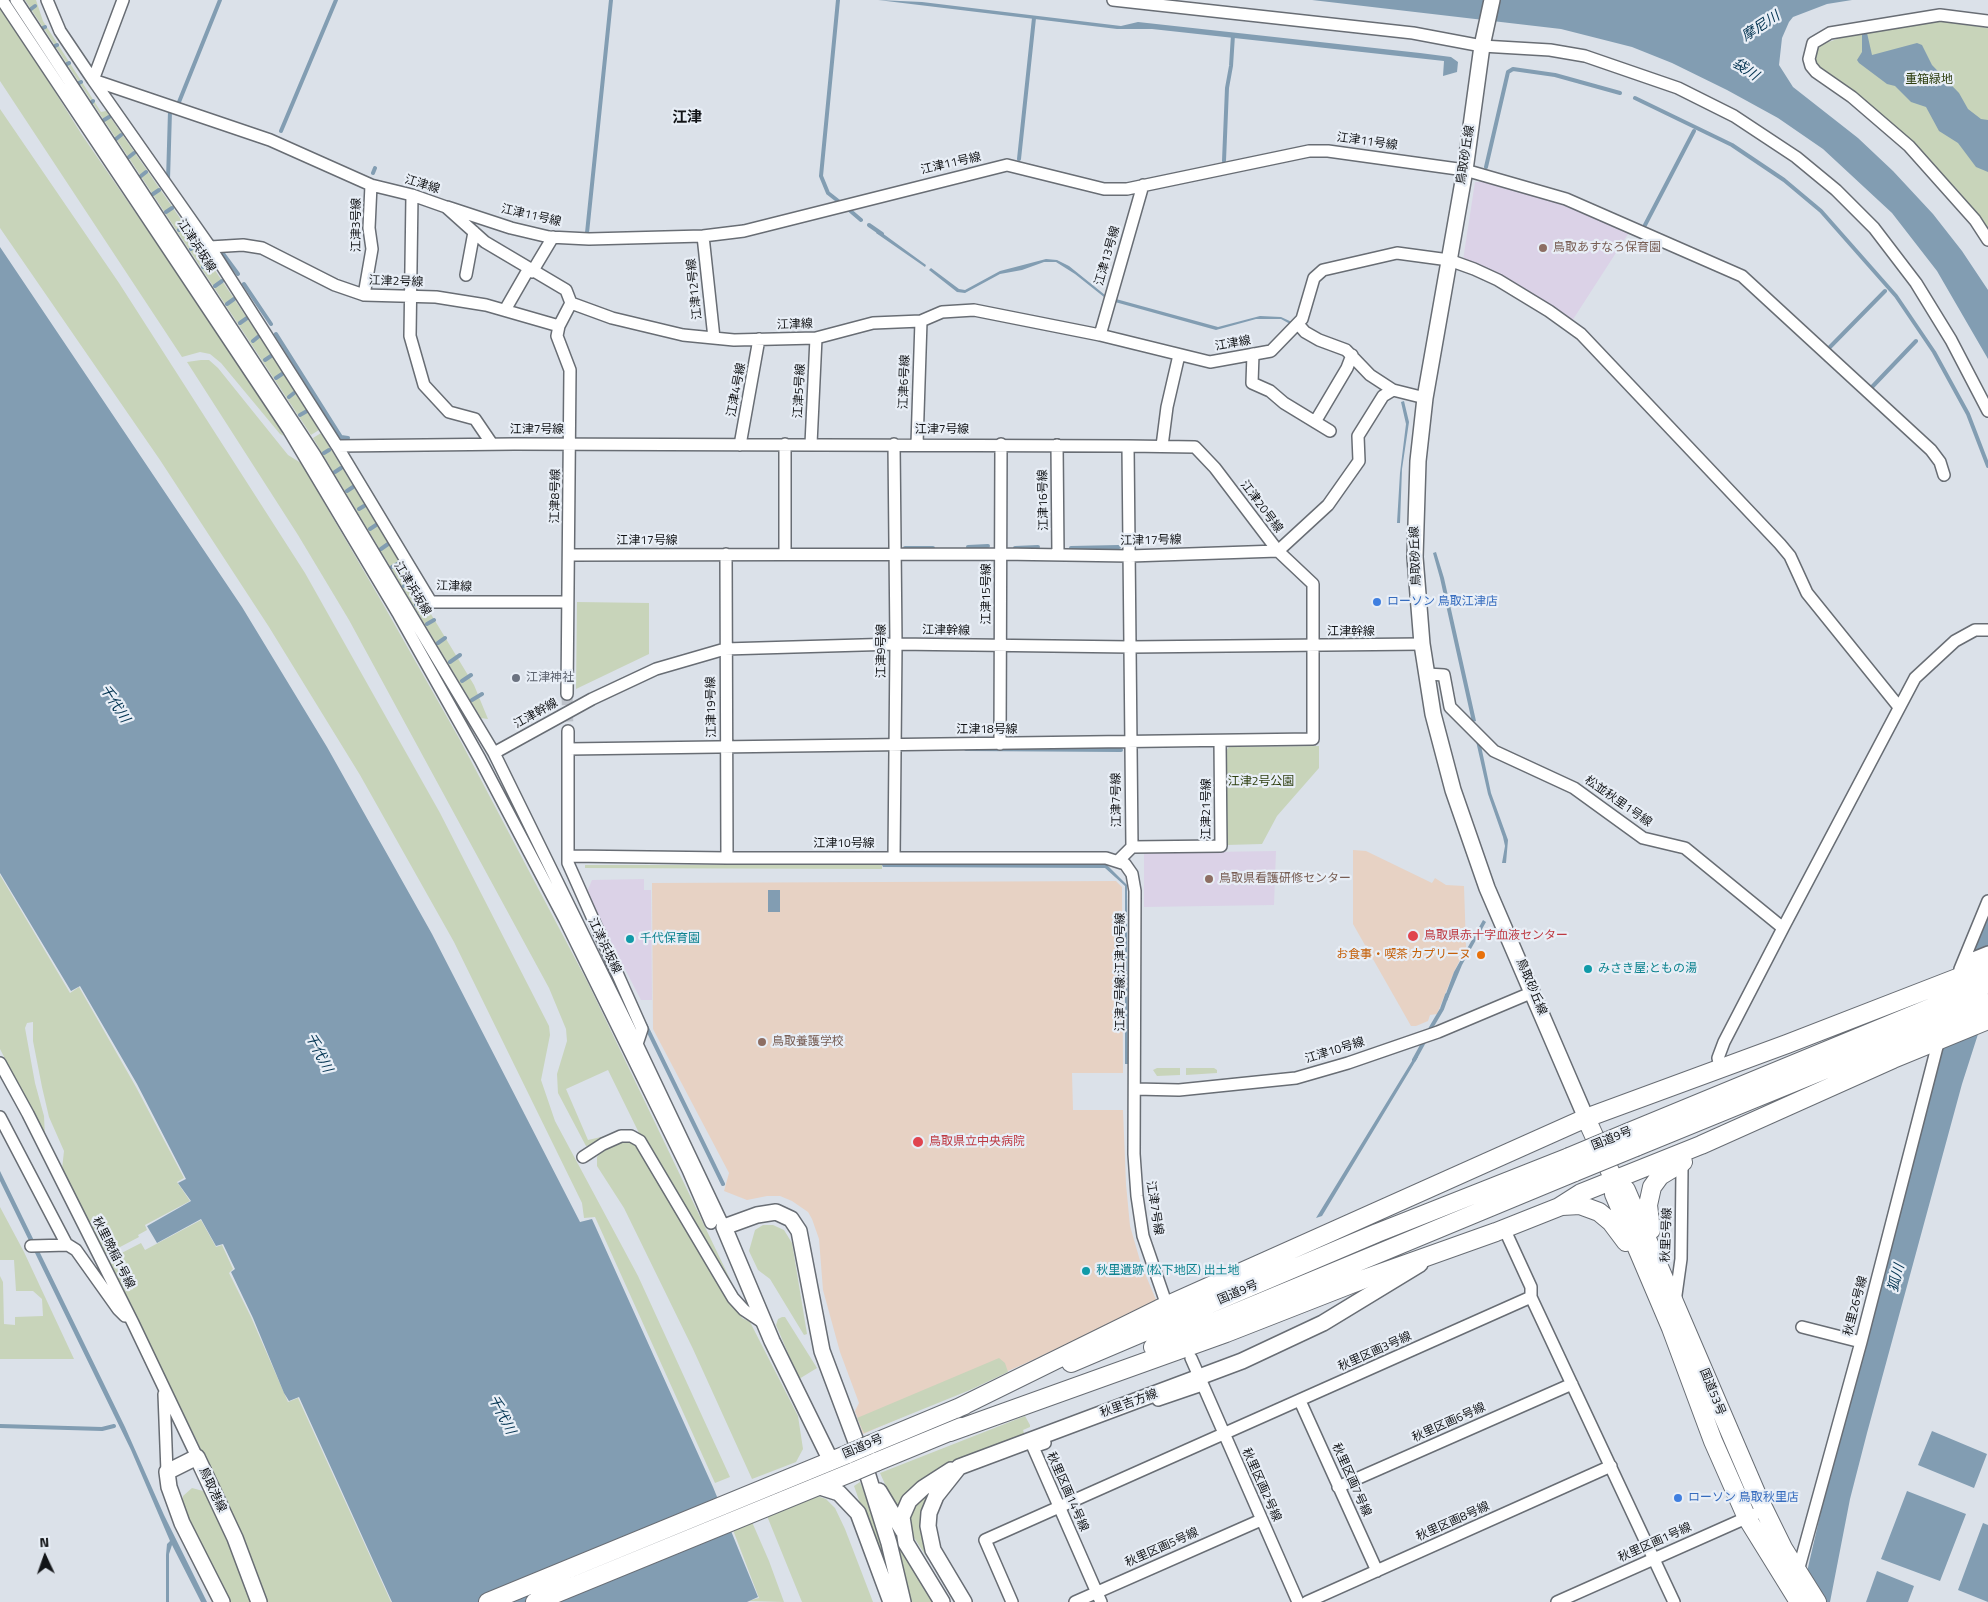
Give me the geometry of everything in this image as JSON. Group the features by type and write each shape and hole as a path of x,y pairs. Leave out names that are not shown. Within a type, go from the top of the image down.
{"highway":[{"path":"956,1409 1159,1308 1586,1118 1720,1067 1787,1044 1963,967 1988,966"},
{"name":"国道9号","path":"1632,1140 1988,984"},
{"name":"国道9号","path":"535,1602 865,1465 950,1432 1572,1164 1988,1003"},
{"path":"950,1432 1226,1333 1364,1280 1429,1258 1559,1207 1581,1193 1701,1145 1988,1020"},
{"path":"1653,1270 1648,1213 1649,1198 1655,1182 1691,1157 1787,1108"},
{"name":"国道53号","path":"1586,1118 1614,1180 1614,1194 1653,1270 1676,1302 1737,1453 1764,1510 1796,1591"},
{"name":"国道9号","path":"488,1602 1156,1328 1377,1233 1572,1164"},
{"path":"1559,1207 1585,1206 1608,1218 1653,1270"},
{"name":"国道53号","path":"1653,1270 1671,1328 1699,1405 1746,1518 1796,1591 1817,1602"}],"main road":[{"name":"鳥取砂丘線","path":"1492,0 1483,40 1464,170 1425,398 1415,511 1415,557 1422,644 1433,714 1453,790 1488,888 1586,1118"},
{"path":"830,1461 717,1225 770,1212 786,1216 797,1227 802,1242 809,1290 822,1351 865,1465 889,1543 903,1602"},
{"name":"秋里吉方線","path":"904,1532 902,1518 910,1501 930,1482 959,1467 1200,1382 1323,1323 1429,1258"},
{"name":"鳥取港線","path":"167,1472 197,1457 234,1538 259,1602"},
{"path":"865,1465 904,1532 952,1602"},
{"path":"959,1467 936,1496 930,1508 928,1526 933,1550 964,1602"},
{"path":"167,1472 170,1496 177,1513 222,1602"},
{"path":"817,1486 839,1493 858,1513 891,1602"},
{"path":"904,1532 906,1543 942,1602"}],"street":[{"path":"2,0 288,429 399,615 480,759 565,920 717,1225"},
{"name":"江津浜坂線","path":"16,0 315,455 494,753 637,1044 717,1225"},
{"path":"47,0 60,31 93,80"},
{"path":"93,80 123,0"},
{"path":"1113,0 1483,40 1550,50 1585,56 1678,88 1734,116 1796,157 1836,190 1874,228 1916,283 1952,340 1988,411"},
{"path":"1988,21 1940,15 1830,34 1813,43 1809,59 1811,66 1816,72 1852,97 1909,146 1975,220 1988,240"},
{"name":"江津線","path":"93,80 270,140 371,185 412,195 446,207 485,242 530,271 566,290 571,304 612,318 683,335 759,340 816,338 873,324 921,321 942,312 974,310 1100,335 1210,362 1271,351 1302,319 1314,278 1323,270 1397,253 1449,260 1498,280 1549,311 1581,334 1780,544 1790,556 1807,593 1899,707"},
{"name":"江津線","path":"93,80 210,247 338,446 431,602 567,602"},
{"name":"江津11号線","path":"446,207 511,228 554,237 589,239 703,236 744,231 1007,165 1104,190 1127,189 1309,151 1328,150 1464,170 1566,199 1742,276 1931,450 1940,462 1944,475"},
{"name":"江津3号線","path":"364,295 372,248 370,228 371,185"},
{"name":"江津13号線","path":"1100,335 1143,185"},
{"path":"412,195 410,336 424,385 450,412 475,419 492,444"},
{"path":"466,275 474,232"},
{"name":"江津12号線","path":"703,236 714,338"},
{"path":"505,310 554,237"},
{"name":"江津2号線","path":"210,247 243,245 262,248 335,284 364,295 436,297 505,310 559,326"},
{"path":"559,326 571,304"},
{"name":"江津6号線","path":"917,444 921,321"},
{"path":"1298,324 1311,336 1346,350 1370,375 1393,390 1425,398"},
{"name":"江津8号線","path":"559,326 557,336 570,370 571,444 567,694"},
{"name":"江津5号線","path":"811,444 816,338"},
{"name":"江津4号線","path":"740,445 759,340"},
{"path":"1253,354 1252,383 1270,391 1330,431"},
{"path":"1162,446 1167,407 1179,355"},
{"path":"1316,422 1352,356"},
{"path":"1278,551 1328,505 1359,461 1358,436 1376,403 1393,390"},
{"name":"江津7号線","path":"338,446 492,444 1001,444 1128,446 1132,847"},
{"path":"785,554 786,444"},
{"name":"江津9号線","path":"894,444 896,644 894,858"},
{"name":"江津15号線","path":"1000,744 1001,444"},
{"name":"江津16号線","path":"1056,445 1058,554"},
{"name":"江津20号線","path":"1128,446 1195,447 1215,468 1278,551 1313,584 1314,646"},
{"name":"江津17号線","path":"568,555 1058,554 1130,556 1278,551"},
{"name":"江津19号線","path":"726,554 724,649 727,858"},
{"path":"1720,1067 1718,1058 1724,1042 1915,678 1955,641 1975,630 1988,630"},
{"name":"江津幹線","path":"494,753 592,699 656,669 724,649 896,644 1130,647 1422,644"},
{"name":"江津18号線","path":"568,749 894,743 1000,744 1313,740 1314,646"},
{"name":"松並秋里1号線","path":"1427,674 1444,675 1450,708 1494,751 1574,788 1643,838 1685,848 1783,928"},
{"path":"568,732 568,863 642,1029 637,1044"},
{"name":"江津21号線","path":"1132,847 1221,846 1220,741"},
{"path":"1119,860 1132,847"},
{"name":"江津10号線","path":"569,856 1106,858 1119,860"},
{"name":"江津7号線;江津10号線","path":"1119,860 1130,869 1135,891 1135,1090"},
{"path":"1963,967 1988,901"},
{"path":"1963,967 1988,952"},
{"name":"江津10号線","path":"1135,1090 1179,1090 1296,1078 1348,1063 1438,1032 1533,992"},
{"name":"秋里26号線","path":"1796,1591 1940,1042"},
{"name":"秋里晩稲1号線","path":"0,1063 28,1114 133,1323 197,1457"},
{"name":"江津7号線","path":"1135,1090 1135,1169 1139,1216 1149,1256 1164,1297"},
{"path":"0,1117 67,1245"},
{"path":"583,1157 621,1136 631,1136 640,1141 733,1298 744,1310 766,1325"},
{"name":"秋里5号線","path":"1676,1302 1681,1260 1682,1170"},
{"path":"1508,1237 1531,1287 1531,1297 1674,1602"},
{"path":"31,1246 67,1245 76,1250 118,1309 133,1323"},
{"name":"秋里区画3号線","path":"1012,1602 985,1540 1531,1297"},
{"path":"1802,1327 1861,1342"},
{"path":"1190,1358 1200,1382"},
{"name":"秋里区画2号線","path":"1200,1382 1298,1602"},
{"name":"秋里区画14号線","path":"1099,1597 1033,1447 1200,1382"},
{"name":"秋里区画6号線","path":"1338,1487 1572,1384"},
{"path":"163,1387 167,1472"},
{"name":"秋里区画7号線","path":"1300,1400 1377,1571"},
{"name":"秋里区画8号線","path":"1307,1602 1611,1466"},
{"name":"秋里区画1号線","path":"1557,1602 1764,1510"},
{"name":"秋里区画5号線","path":"1075,1602 1099,1597 1261,1520"}],"shaded area":[{"name":"鳥取あすなろ保育園","path":"1475,182 1491,182 1575,208 1630,231 1572,321 1470,262 1463,260"},
{"name":"鳥取県赤十字血液センター","path":"1353,850 1366,851 1432,883 1435,878 1446,885 1464,886 1466,947 1437,1014 1430,1015 1428,1021 1416,1026 1411,1026 1353,924"},
{"name":"鳥取県看護研修センター","path":"1276,851 1274,905 1144,907 1144,853"},
{"path":"644,879 644,890 651,890 652,1000 641,1000 586,894 592,880"},
{"name":"鳥取県立中央病院","path":"1116,881 1122,887 1123,1073 1072,1073 1073,1110 1123,1110 1130,1226 1141,1264 1157,1302 1024,1364 863,1434 855,1411 859,1403 840,1352 823,1290 819,1239 812,1219 808,1212 792,1201 780,1196 767,1196 747,1200 724,1191 729,1173 653,1029 652,883"}],"green space":[{"path":"25,0 36,0 43,21 101,112 106,111 182,221 319,430 311,435"},
{"path":"0,4 82,135 254,385 284,436 280,434 221,363 210,354 200,352 182,357 0,81"},
{"name":"重箱緑地","path":"1938,21 1988,28 1988,229 1957,189 1874,108 1832,76 1816,67 1814,53 1820,45 1843,37"},
{"path":"0,109 119,283 305,573 440,813 549,1026 550,1035 541,1080 555,1121 638,1276 730,1477 715,1483 595,1217 584,1218 582,1203 454,942 360,775 269,627 160,460 0,228"},
{"path":"209,360 218,368 288,455 301,463 383,604 460,740 588,983 741,1302 639,1133 608,1070 566,1089 588,1140 610,1135 597,1144 586,1146 558,1093 557,1074 567,1041 566,1029 549,988 349,620 298,535 187,362"},
{"path":"321,433 474,685 488,719 481,718 313,438"},
{"path":"577,602 649,603 649,654 576,689"},
{"name":"江津2号公園","path":"1319,746 1319,768 1277,816 1262,844 1226,845 1225,752 1229,747"},
{"path":"585,865 882,865 882,869 585,868"},
{"path":"0,875 70,993 79,987 136,1087 184,1178 177,1182 190,1201 145,1225 147,1230 138,1235 139,1237 105,1255 62,1169 64,1151 49,1117 33,1041 33,1022 27,1023 25,1028 35,1083 44,1116 45,1137 0,1049"},
{"path":"1157,1068 1180,1068 1180,1075 1157,1076 1153,1070"},
{"path":"1186,1068 1214,1068 1217,1070 1217,1073 1186,1075"},
{"path":"623,1139 636,1142 742,1318 750,1322 798,1416 803,1449 796,1462 752,1479 693,1349 624,1208 597,1166 597,1157 604,1148"},
{"path":"0,1207 24,1252 74,1359 0,1359 0,1276 3,1282 4,1324 15,1325 15,1317 43,1316 42,1299 33,1291 16,1291 14,1260 0,1260"},
{"path":"201,1220 216,1247 222,1245 233,1269 229,1273 251,1317 288,1402 298,1398 391,1602 265,1602 198,1443 108,1260 141,1243 145,1250"},
{"path":"763,1225 773,1225 784,1230 792,1243 807,1334 804,1335 770,1279 758,1270 749,1251 755,1230"},
{"path":"785,1317 817,1368 799,1379 776,1325 778,1319"},
{"path":"999,1358 1005,1363 1008,1372 970,1390 864,1433 857,1418"},
{"path":"1025,1416 1030,1427 1023,1430 1025,1436 897,1511 880,1473"},
{"path":"860,1482 881,1537 899,1602 861,1513 860,1503 854,1486"},
{"path":"931,1487 928,1559 909,1530 908,1515"},
{"path":"192,1488 203,1491 208,1497 253,1602 227,1602 182,1507 183,1496"},
{"path":"817,1496 826,1499 835,1508 873,1602 802,1602 767,1516"},
{"path":"889,1516 936,1602 910,1602"},
{"path":"752,1522 784,1602 748,1601 759,1598 733,1530"}],"water":[{"path":"878,0 922,2 1121,26 1138,22 1420,53 1451,57 1458,62 1457,72 1443,76 1444,61 1152,29 1117,29"},
{"path":"1312,0 1852,0 1827,4 1793,17 1782,38 1779,65 1793,87 1858,138 1893,171 1933,214 1962,251 1988,290 1988,359 1937,271 1892,213 1823,149 1778,118 1727,90 1672,63 1632,47 1561,29"},
{"path":"1867,33 1872,55 1917,43 1922,45 1932,65 1959,93 1968,109 1981,119 1988,120 1988,172 1976,167 1958,143 1939,131 1926,107 1911,102 1895,86 1887,84 1859,63 1857,60 1862,52 1862,34"},
{"path":"878,230 926,265 925,267 876,233"},
{"name":"千代川","path":"0,247 242,607 327,747 432,934 580,1222 592,1219 713,1487 758,1597 747,1602 392,1602 299,1397 289,1401 284,1393 253,1318 231,1272 235,1269 223,1244 216,1246 201,1219 157,1243 147,1226 191,1201 178,1183 186,1179 137,1084 80,986 71,991 0,873"},
{"path":"1046,259 1057,260 1069,266 1105,295 1104,297 1056,262 1044,262 1022,270 1000,274 965,293 957,292 929,270 931,268 959,289 965,290 1000,271"},
{"path":"1116,299 1218,327 1260,316 1281,317 1294,323 1292,325 1281,319 1256,319 1216,330 1115,302"},
{"path":"1404,401 1409,422 1402,469 1400,523 1397,523 1400,473 1406,424 1401,402"},
{"path":"1436,552 1444,578 1476,721 1472,722 1433,553"},
{"path":"1476,741 1480,741 1491,793 1508,840 1506,863 1502,863 1505,846 1488,794"},
{"path":"1106,864 1127,885 1128,1064 1125,1064 1125,886 1105,868 883,867 882,865"},
{"path":"768,890 780,890 780,912 768,912"},
{"name":"狐川","path":"1988,913 1988,1003 1962,1084 1867,1433 1850,1499 1830,1602 1800,1602 1829,1477 1932,1084 1970,954"},
{"path":"1483,920 1486,922 1462,965 1447,1001 1444,999 1454,972"},
{"path":"1415,1056 1418,1057 1322,1216 1316,1218"},
{"path":"0,1171 125,1427 164,1515 207,1602 201,1602 172,1545 169,1554 169,1602 166,1602 166,1555 167,1544 170,1541 131,1450 0,1181"},
{"path":"1932,1431 1987,1454 1974,1488 1918,1465"},
{"path":"1907,1491 1966,1514 1940,1581 1881,1559"},
{"path":"1983,1523 1988,1525 1988,1602 1958,1590"},
{"path":"1877,1571 1914,1586 1908,1602 1866,1602"}],"waterway":[{"path":"179,102 220,0"},
{"path":"281,131 336,0"},
{"path":"587,233 611,0"},
{"path":"838,0 821,176 828,193 842,204"},
{"path":"31,9 35,6"},
{"path":"1019,159 1034,18"},
{"path":"1224,161 1227,88 1233,35"},
{"path":"1486,167 1508,72 1513,69 1555,75 1620,93"},
{"path":"1635,98 1732,145 1784,180 1821,211 1896,296 1934,352 1968,414 1988,466"},
{"path":"168,180 170,111"},
{"path":"104,120 109,117"},
{"path":"1645,225 1694,131"},
{"path":"116,139 121,135"},
{"path":"129,157 134,153"},
{"path":"373,173 375,168"},
{"path":"141,176 146,172"},
{"path":"153,194 159,190"},
{"path":"166,212 172,208"},
{"path":"847,208 861,220"},
{"path":"869,225 882,234"},
{"path":"179,230 185,226"},
{"path":"191,249 197,244"},
{"path":"221,251 238,274"},
{"path":"203,267 209,263"},
{"path":"215,286 222,281"},
{"path":"244,284 271,324"},
{"path":"1829,348 1885,291"},
{"path":"227,304 234,299"},
{"path":"240,323 247,318"},
{"path":"276,334 341,437 348,438"},
{"path":"253,341 259,336"},
{"path":"1872,387 1916,341"},
{"path":"265,360 271,356"},
{"path":"276,378 282,374"},
{"path":"289,397 294,393"},
{"path":"300,415 307,411"},
{"path":"324,453 329,450"},
{"path":"335,472 341,468"},
{"path":"347,491 353,487"},
{"path":"359,509 364,506"},
{"path":"370,529 376,525"},
{"path":"381,549 388,544"},
{"path":"968,547 988,546"},
{"path":"1015,548 1038,547"},
{"path":"1071,548 1119,547"},
{"path":"905,548 933,548"},
{"path":"392,567 399,563"},
{"path":"404,586 411,582"},
{"path":"416,605 422,601"},
{"path":"427,624 434,620"},
{"path":"438,643 445,638"},
{"path":"450,662 460,655"},
{"path":"462,681 471,675"},
{"path":"472,700 482,694"},
{"path":"966,749 1121,750"},
{"path":"1429,1031 1442,1009 1447,995"},
{"path":"645,1024 723,1184"},
{"path":"1414,1060 1425,1040"},
{"path":"0,1426 102,1429 114,1426"}],"tunnel":[{"path":"567,694 568,731"}],"place":[{"name":"鳥取あすなろ保育園","path":"1543,248"},
{"name":"ローソン 鳥取江津店","path":"1377,602"},
{"name":"江津神社","path":"516,678"},
{"name":"鳥取県看護研修センター","path":"1209,879"},
{"name":"鳥取県赤十字血液センター","path":"1413,936"},
{"name":"千代保育園","path":"630,939"},
{"name":"お食事・喫茶 カプリーヌ","path":"1481,955"},
{"name":"みさき屋;ともの湯","path":"1588,969"},
{"name":"鳥取養護学校","path":"762,1042"},
{"name":"鳥取県立中央病院","path":"918,1142"},
{"name":"秋里遺跡 (松下地区) 出土地","path":"1086,1271"},
{"name":"ローソン 鳥取秋里店","path":"1678,1498"}],"district":[{"name":"江津","path":"687,118"}],"water label":[{"name":"摩尼川","path":"1761,27"},
{"name":"袋川","path":"1745,70"}]}
